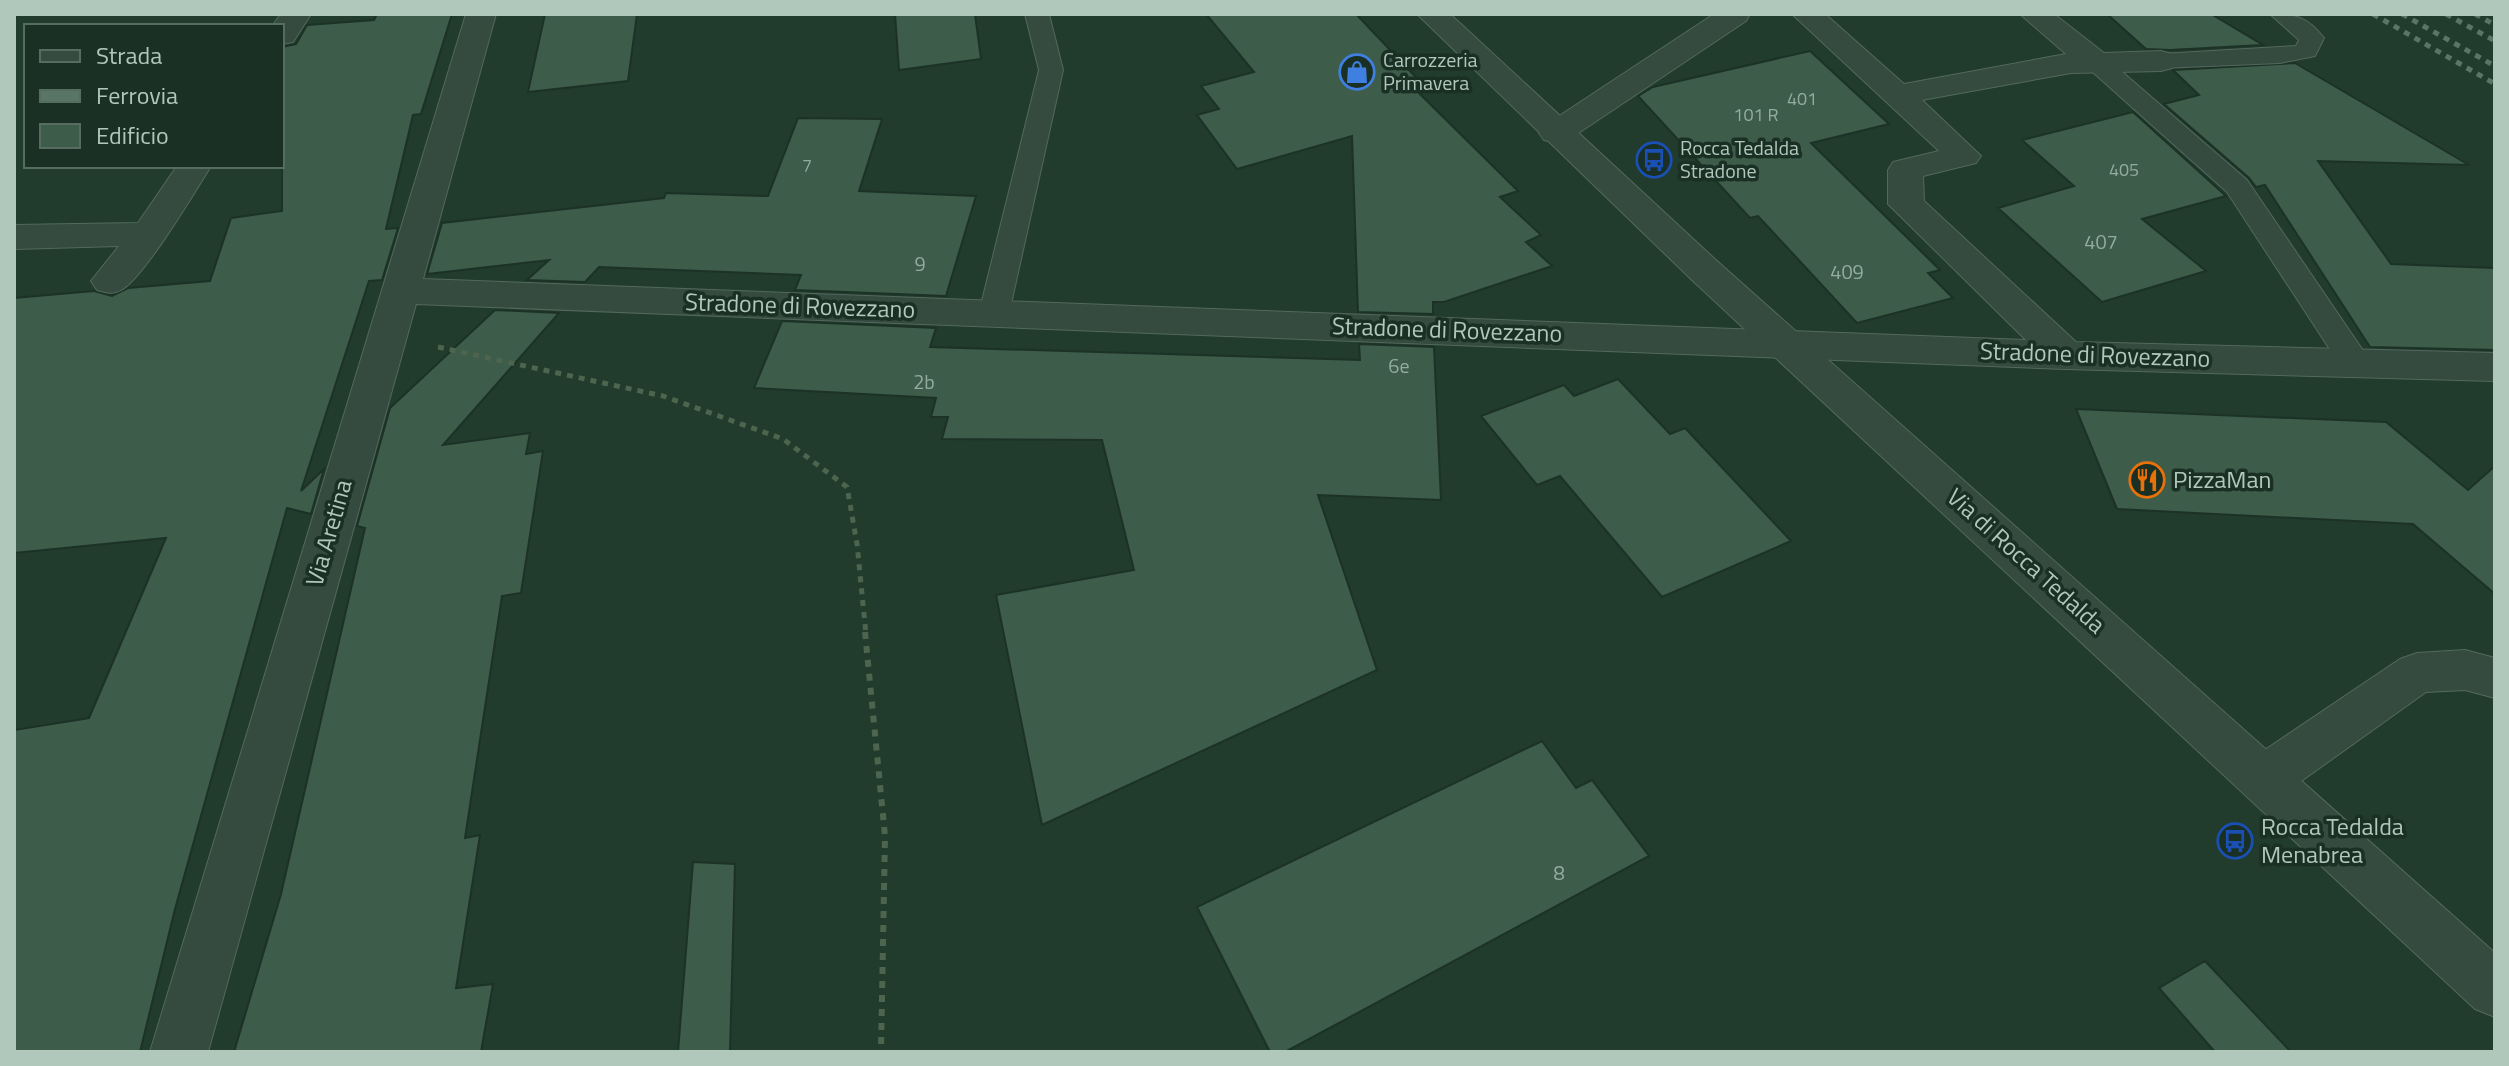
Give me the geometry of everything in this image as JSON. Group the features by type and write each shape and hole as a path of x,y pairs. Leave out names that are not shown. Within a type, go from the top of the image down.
{"street":[{"path":"284,32 296,14"},
{"name":"Via Aretina","path":"179,1052 481,14"},
{"name":"Via di Rocca Tedalda","path":"1432,14 1784,343 2495,990"},
{"path":"1556,133 1735,14"},
{"path":"1807,14 1964,156 1905,170 1906,204 2066,355"},
{"path":"2035,14 2096,62"},
{"path":"1897,95 2071,63 2161,61"},
{"path":"110,281 149,234 193,168"},
{"path":"14,237 149,234"},
{"name":"Stradone di Rovezzano","path":"394,310 994,313 2066,355 2495,367"},
{"path":"2265,778 2417,673 2465,670 2495,678"}],"lane":[{"path":"994,313 1051,70 1037,14"},
{"path":"2161,61 2280,56 2306,51 2312,38 2282,14"},
{"path":"2096,62 2237,186 2355,363"}],"path":[{"path":"394,310 452,352 663,396 783,439 847,487 857,544 885,836 881,1052"}],"building":[{"path":"377,14 452,14 421,114 413,115 386,229 398,228 382,280 369,281 301,491 324,469 311,514 287,508 175,909 140,1052 14,1052 14,730 89,718 166,538 14,553 14,298 94,291 112,296 128,288 210,281 231,218 282,211 284,47 296,44 307,25 374,20"},
{"path":"545,14 637,14 628,81 528,92"},
{"path":"895,14 975,14 981,59 899,70"},
{"path":"1206,14 1356,14 1429,91 1419,93 1518,191 1500,197 1541,235 1526,242 1552,266 1444,302 1433,302 1433,314 1358,312 1352,136 1237,169 1197,115 1219,109 1201,86 1254,72"},
{"path":"2107,14 2211,14 2263,45 2146,49"},
{"path":"1810,51 1889,124 1811,143 1940,270 1928,273 1953,298 1857,323 1758,216 1750,218 1638,96 1653,87"},
{"path":"2295,63 2469,165 2318,161 2391,264 2495,268 2495,350 2370,347 2265,185 2256,187 2164,104 2199,95 2173,70"},
{"path":"2133,112 2226,196 2142,219 2206,271 2102,302 1998,208 2074,186 2022,140"},
{"path":"798,118 882,119 859,191 976,196 946,296 795,290 801,275 599,267 585,282 527,280 549,260 427,274 442,223 664,198 666,193 768,196"},
{"path":"495,310 559,313 443,445 530,433 526,454 543,451 521,593 502,596 465,838 480,835 456,988 493,984 481,1052 234,1052 281,894 365,528 357,526 390,408"},
{"path":"782,321 936,328 930,347 1360,360 1359,344 1434,347 1441,500 1318,495 1377,670 1042,825 996,595 1134,570 1102,440 942,439 948,417 931,417 936,398 754,388"},
{"path":"1618,379 1670,434 1685,428 1791,541 1662,597 1560,476 1537,485 1481,416 1564,385 1574,396"},
{"path":"2076,409 2386,422 2468,490 2495,466 2495,594 2413,524 2117,509"},
{"path":"1542,741 1576,788 1592,780 1649,856 1285,1052 1270,1052 1197,907"},
{"path":"693,862 735,864 730,1052 678,1052"},
{"path":"2205,961 2291,1052 2215,1052 2159,988"}],"railway":[{"path":"2373,14 2495,84"},
{"path":"2402,14 2495,66"},
{"path":"2446,14 2495,41"},
{"path":"2475,14 2495,25"}],"place":[{"name":"Carrozzeria Primavera","path":"1357,72"},
{"name":"Rocca Tedalda Stradone","path":"1654,160"},
{"name":"PizzaMan","path":"2147,480"},
{"name":"Rocca Tedalda Menabrea","path":"2235,841"}]}
